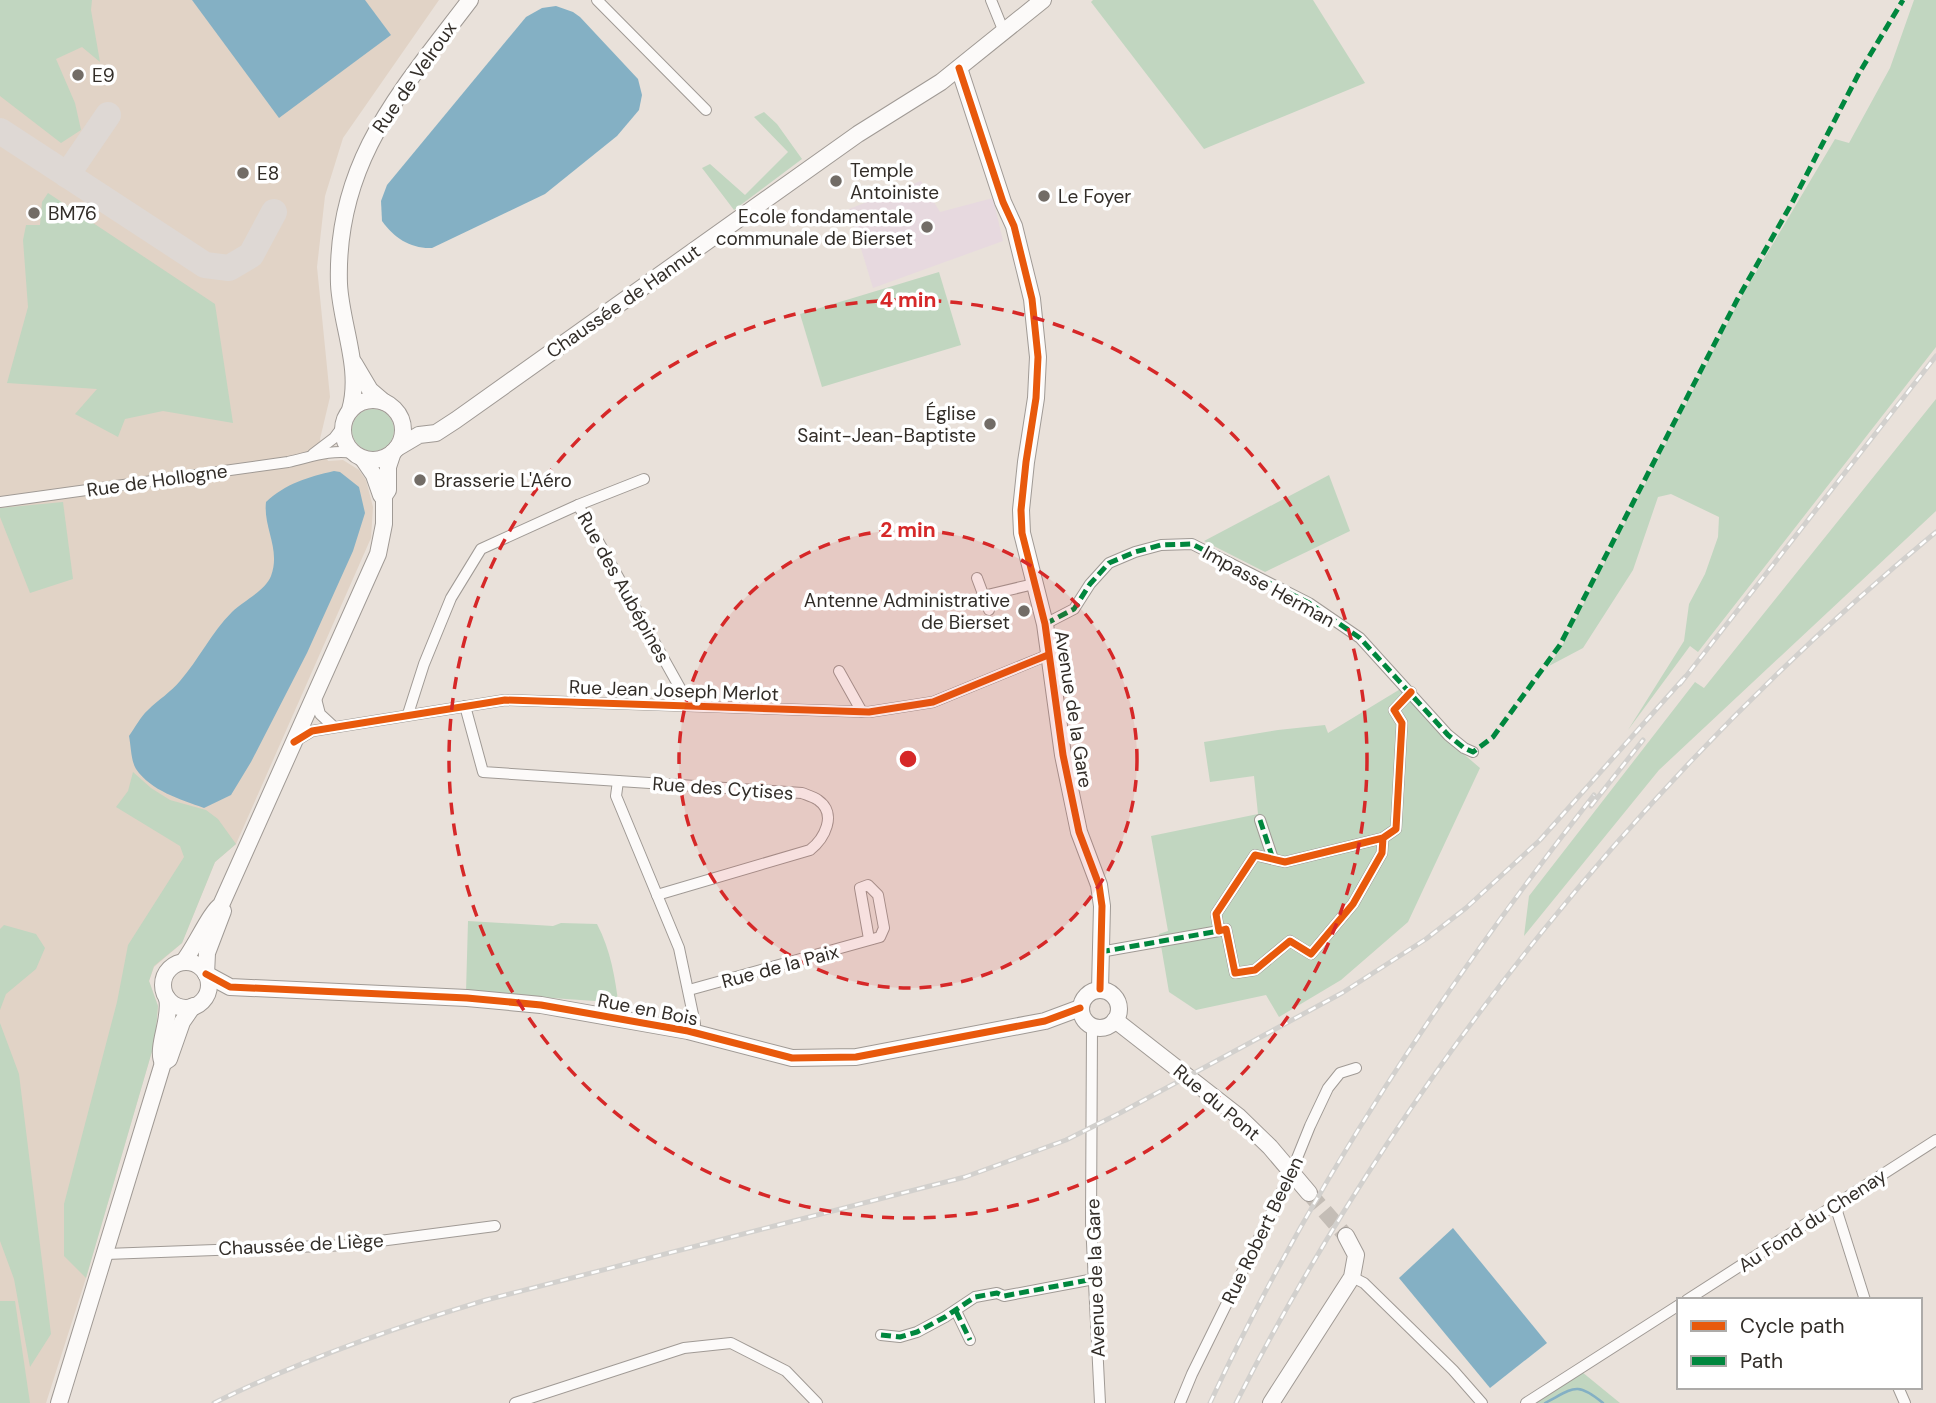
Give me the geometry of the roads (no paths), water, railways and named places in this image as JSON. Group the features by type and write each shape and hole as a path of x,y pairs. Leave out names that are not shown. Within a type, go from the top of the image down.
{"street":[{"name":"Rue de Velroux","path":"351,410 354,396 352,362 341,311 339,269 343,224 355,177 367,147 388,109 470,0"},
{"path":"597,0 706,110"},
{"path":"991,0 1003,32"},
{"name":"Chaussée de Hannut","path":"395,451 414,437 436,433 858,134 941,82 1043,0"},
{"name":"Avenue de la Gare","path":"959,68 1003,202 1014,226 1032,299 1038,357 1036,398 1021,510 1022,533 1045,624 1063,755 1079,832 1099,885 1102,906 1100,989"},
{"name":"Rue de Velroux","path":"352,362 356,364 370,390 384,402"},
{"path":"183,962 194,948 215,909 221,905 378,554 384,524 384,496 388,490 388,467 403,432 396,410 384,402 366,401 351,410 343,426 345,443 374,475 381,495 384,496"},
{"path":"399,416 416,425 440,428"},
{"name":"Rue de Hollogne","path":"313,454 334,438 343,426"},
{"name":"Rue de Hollogne","path":"0,502 288,462 313,454 339,451 358,456"},
{"path":"358,456 379,460 395,451"},
{"path":"408,714 424,664 451,598 481,549 578,505 644,479"},
{"name":"Rue des Aubépines","path":"578,505 690,706"},
{"name":"Impasse Herman","path":"1045,624 1074,609 1090,584 1109,563 1161,545 1192,544 1309,603 1360,638 1448,735 1473,752"},
{"path":"977,578 989,610"},
{"path":"984,596 1034,584"},
{"name":"Rue Jean Joseph Merlot","path":"294,742 312,731 505,700 862,712 933,702 1048,654"},
{"path":"839,671 862,712"},
{"path":"1220,931 1216,914 1255,855 1285,862 1383,838 1396,830 1402,723 1394,710 1411,692"},
{"path":"315,695 320,714 334,727"},
{"name":"Rue des Cytises","path":"465,706 483,772 802,793 819,800 826,810 828,826 821,841 810,850 657,895"},
{"path":"618,781 616,796 679,948 689,990 694,1032"},
{"path":"1260,820 1273,859"},
{"path":"1100,952 1226,929 1235,973 1255,970 1290,941 1311,954 1353,904 1382,853 1383,838"},
{"path":"163,1063 169,1059 182,1022 208,987 207,953 223,913 221,905"},
{"name":"Rue de la Paix","path":"689,990 869,939"},
{"path":"59,1403 163,1063 160,1055 169,1014 164,991 165,975 176,964 183,962 196,964 206,974"},
{"name":"Rue en Bois","path":"206,974 230,987 467,998 517,1003 694,1032 792,1058 856,1057 1045,1021 1080,1008"},
{"name":"Rue en Bois","path":"198,1003 230,987"},
{"path":"1100,989 1113,994 1117,999 1119,1012 1115,1020 1107,1026 1092,1026 1083,1019 1080,1008 1088,993 1100,989"},
{"path":"167,998 180,1007 198,1003"},
{"name":"Rue du Pont","path":"1115,1020 1238,1116 1270,1147 1309,1193"},
{"name":"Avenue de la Gare","path":"1092,1026 1091,1223 1100,1403"},
{"name":"Rue Robert Beelen","path":"1180,1403 1291,1173 1328,1088 1340,1073 1356,1068"},
{"name":"Au Fond du Chenay","path":"1690,1298 1936,1140"},
{"path":"1835,1205 1864,1298"},
{"name":"Chaussée de Liège","path":"106,1254 349,1245 495,1226"},
{"path":"1271,1403 1352,1276 1356,1255 1346,1236"},
{"path":"1352,1276 1364,1283 1394,1312 1482,1403"},
{"path":"881,1335 900,1337 917,1332 956,1311 975,1297 985,1294 997,1293 1004,1296 1094,1279"},
{"path":"1527,1403 1677,1306"},
{"path":"956,1311 970,1340"},
{"path":"514,1403 684,1348 731,1343 786,1371 817,1403"}],"water":[{"path":"192,0 365,0 391,35 279,118"},
{"path":"556,6 580,17 638,79 642,95 639,110 617,136 545,194 432,248 417,247 392,233 382,221 381,201 387,185 526,17 542,8"},
{"path":"334,471 340,472 359,487 365,513 353,551 307,653 251,762 231,795 204,808 158,789 136,769 129,736 145,713 180,681 225,620 259,591 271,576 274,557 266,502 297,482"},
{"path":"1453,1228 1547,1343 1490,1388 1399,1278"}],"waterway":[{"path":"1545,1403 1575,1389 1587,1392 1603,1403"}],"tunnel":[{"path":"1309,1193 1346,1236"}],"railway":[{"path":"1680,684 1936,356"},
{"path":"1236,1403 1303,1281 1376,1161 1456,1045 1542,932 1633,824 1730,721 1831,624 1936,532"},
{"path":"214,1403 314,1359 486,1300 965,1177 1066,1140 1342,993 1426,939 1466,908 1540,840 1685,677"},
{"path":"1591,806 1643,740"},
{"path":"1210,1403 1292,1242 1337,1164 1434,1013 1539,866 1594,795"}],"place":[{"name":"E9","path":"78,75"},
{"name":"E8","path":"243,173"},
{"name":"Temple Antoiniste","path":"836,181"},
{"name":"Le Foyer","path":"1044,196"},
{"name":"BM76","path":"34,213"},
{"name":"Ecole fondamentale communale de Bierset","path":"927,227"},
{"name":"Église Saint-Jean-Baptiste","path":"990,424"},
{"name":"Brasserie L'Aéro","path":"420,480"},
{"name":"Antenne Administrative de Bierset","path":"1024,611"}]}
